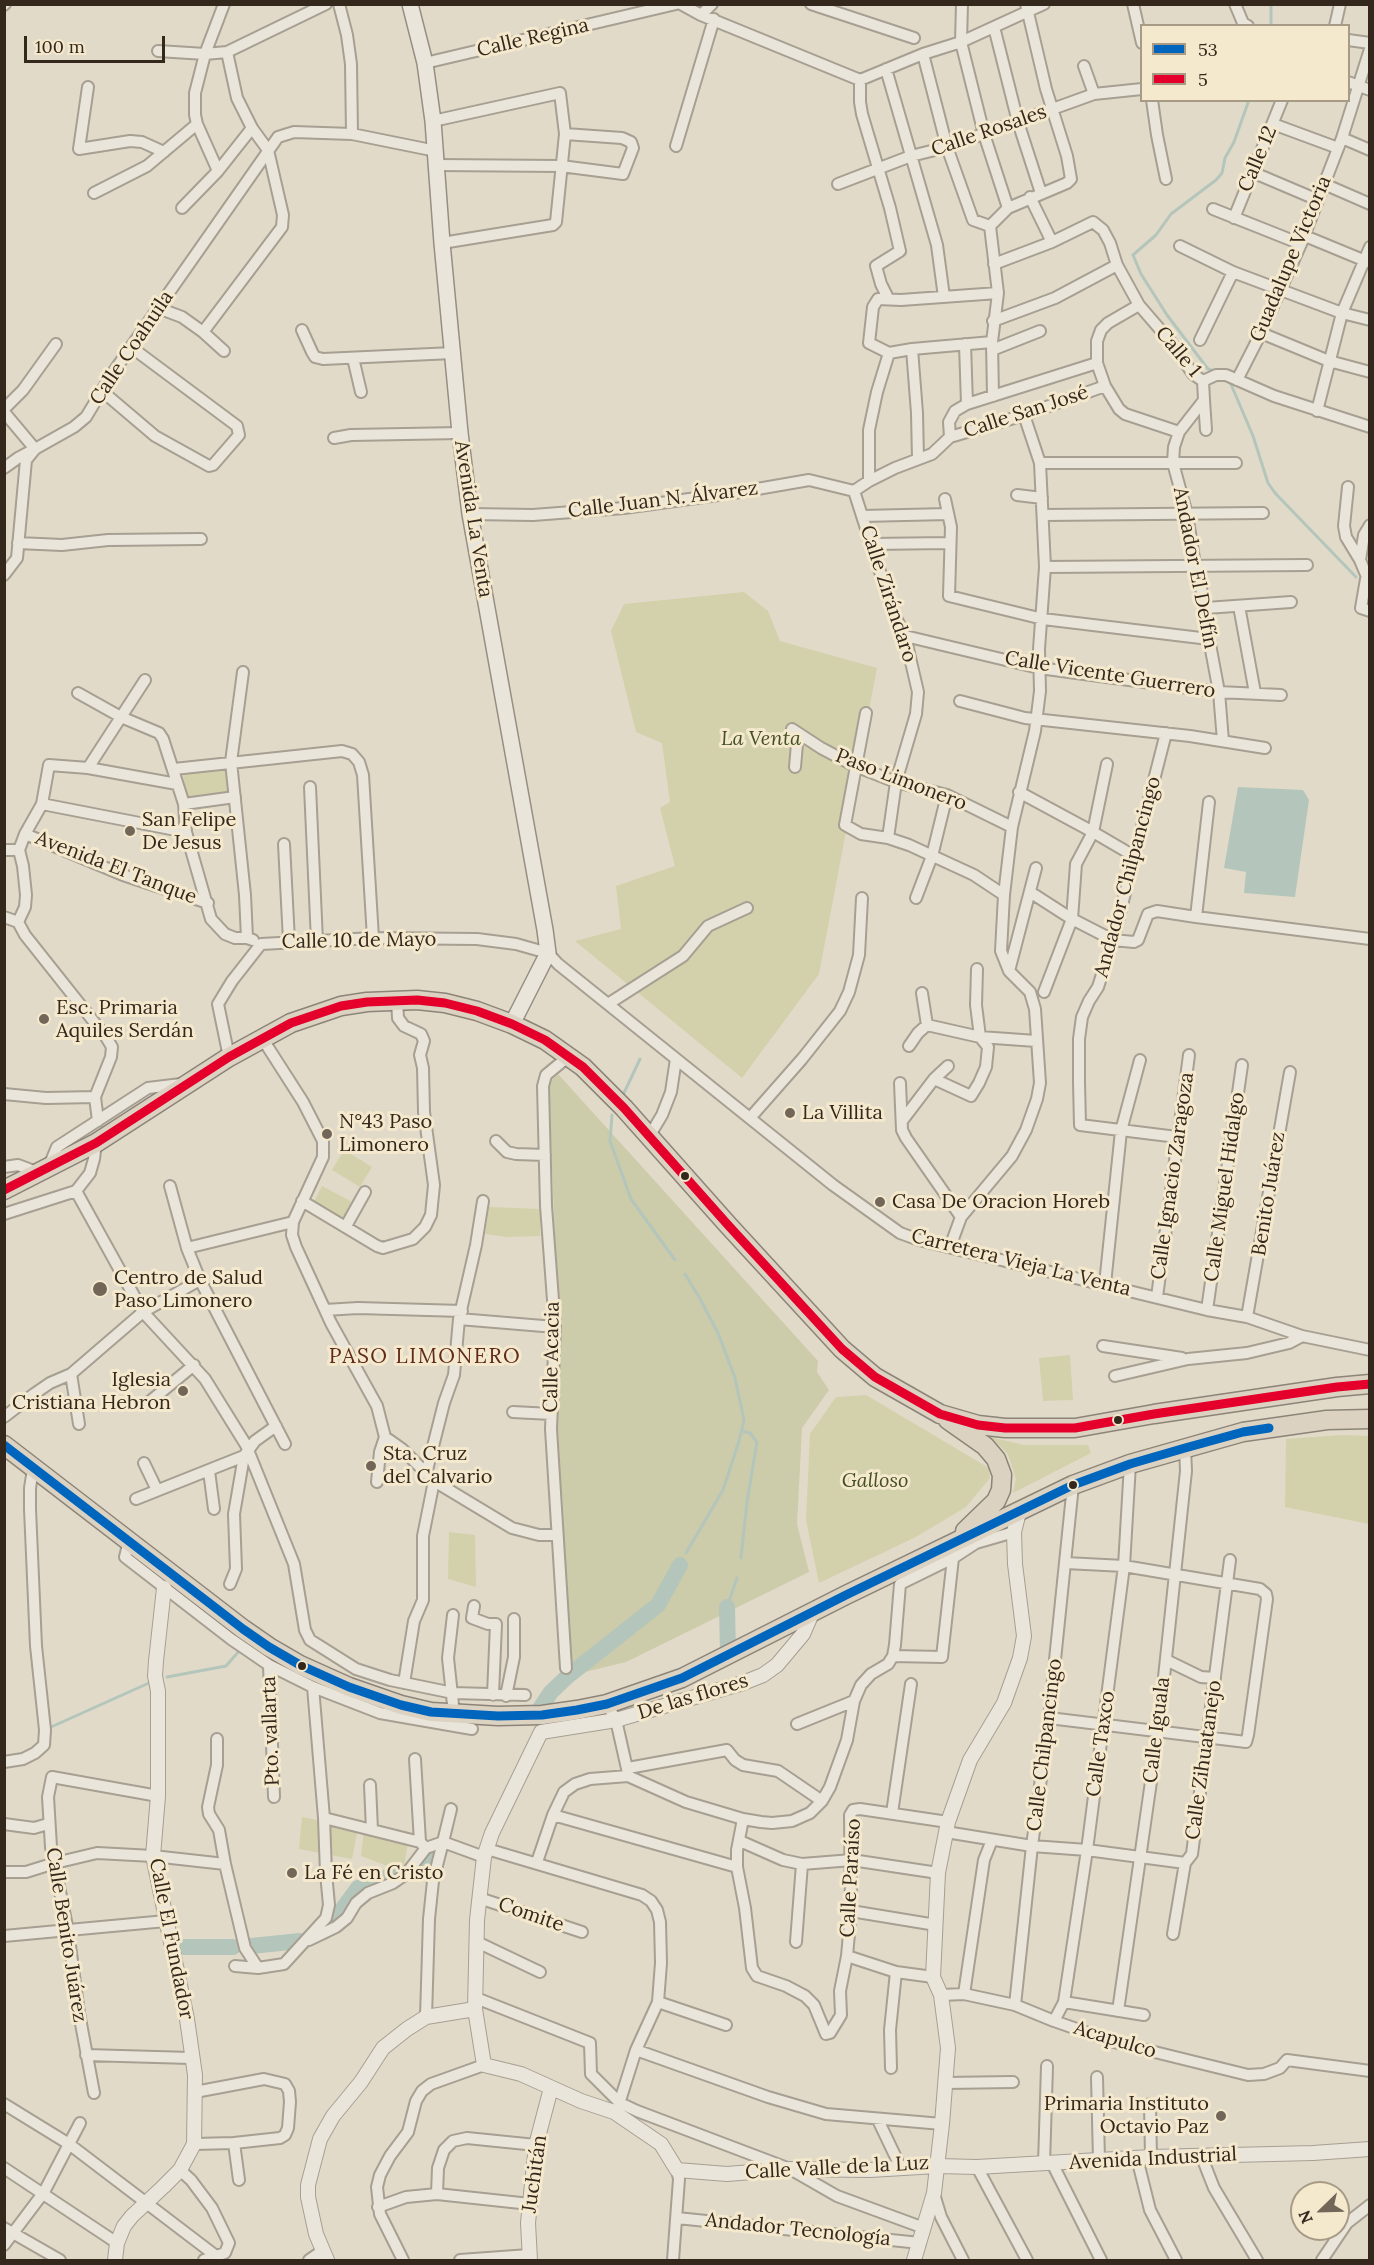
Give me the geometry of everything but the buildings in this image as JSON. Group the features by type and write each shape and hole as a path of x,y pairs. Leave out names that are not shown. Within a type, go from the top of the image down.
{"highway":[{"path":"4,1190 96,1143 262,1038 312,1014 341,1006 417,1000 445,1003 477,1011 512,1024 545,1040 569,1056 603,1085 842,1349 875,1377 940,1414 985,1446 996,1459 1002,1475 1001,1490 996,1501 952,1551"},
{"path":"940,1414 978,1425 1005,1428 1075,1428 1314,1390 1370,1384"},
{"path":"4,1445 252,1635 300,1665 349,1687 400,1705 454,1714 542,1715 611,1712 813,1611 952,1551 1019,1512 1073,1485 1130,1464 1243,1432 1327,1420 1370,1419"}],"main road":[{"name":"Avenida La Venta","path":"410,4 425,63 433,121 442,243 470,514 548,953"},
{"path":"512,1024 548,953"}],"street":[{"path":"218,171 197,124 195,93 205,54 224,4"},
{"path":"158,51 205,54 227,52 326,4"},
{"path":"339,4 351,64 352,134"},
{"name":"Calle Regina","path":"425,63 676,4"},
{"path":"681,4 701,15 860,80 923,54 961,42 1028,8 1044,4"},
{"path":"701,15 712,4"},
{"path":"811,4 914,38"},
{"path":"962,4 961,42 984,134 1008,208"},
{"path":"1133,4 1140,34"},
{"path":"1235,4 1240,18 1246,24"},
{"path":"1335,24 1340,4"},
{"path":"990,226 1008,208 1067,183 1072,174 1034,40 1028,8"},
{"path":"676,146 714,19"},
{"path":"994,27 1036,195 1052,242"},
{"path":"1350,40 1370,43"},
{"name":"Guadalupe Victoria","path":"1238,380 1303,240 1340,143 1370,49"},
{"path":"203,332 282,227 283,215 268,150 252,128 237,98 227,52"},
{"path":"923,54 947,147 973,220 990,226"},
{"path":"1084,66 1094,94"},
{"path":"886,69 937,245 944,297"},
{"path":"860,80 862,114 879,168 900,251 876,266 888,298"},
{"path":"88,87 79,149 130,141 142,142 164,152"},
{"name":"Calle Rosales","path":"838,184 911,156 947,147 1094,94 1140,89"},
{"path":"433,121 560,93 565,134 554,225 442,243"},
{"path":"1152,102 1166,179"},
{"name":"Calle 12","path":"1234,218 1281,102"},
{"path":"94,193 147,166 197,124"},
{"path":"1273,124 1370,150"},
{"path":"182,208 218,171 252,128"},
{"name":"Calle Coahuila","path":"4,468 74,427 86,417 131,347 278,137 294,132 352,134 436,158 561,166"},
{"path":"561,166 623,174 633,148 631,142 622,138 565,134"},
{"path":"1252,172 1318,200"},
{"path":"1324,184 1370,204"},
{"path":"1213,209 1367,262"},
{"path":"993,321 1055,298 1117,265 1103,230 1093,222 1052,242 994,264"},
{"path":"990,226 998,293 993,321 993,396"},
{"path":"1180,246 1233,272 1342,313 1370,320"},
{"path":"1317,411 1342,313 1367,262 1370,247"},
{"name":"Calle 1","path":"1117,265 1139,305 1170,341 1193,374 1203,381 1204,400 1179,432"},
{"path":"1200,340 1233,272"},
{"path":"998,293 901,300 878,299 875,302 869,343 889,353 965,344 992,346 1040,331"},
{"path":"1139,305 1108,323 1101,330 1097,341 1097,363 1105,387 1119,409 1125,414 1179,432"},
{"path":"158,308 182,317 224,351"},
{"path":"302,330 315,357 353,358 453,353"},
{"path":"1261,333 1329,362 1370,372"},
{"path":"4,576 17,558 26,460 35,449 4,411 23,390 56,344"},
{"path":"965,344 968,404"},
{"path":"102,391 155,436 208,466 213,465 239,435 237,426 131,347"},
{"path":"912,349 918,459"},
{"path":"869,480 869,430 877,392 889,353"},
{"path":"353,358 361,392"},
{"path":"950,437 949,423 955,411 968,404 1097,363"},
{"path":"1203,381 1221,375 1317,411 1370,427"},
{"name":"Calle San José","path":"854,491 869,480 937,450 950,437 1105,387"},
{"path":"1204,400 1206,430"},
{"path":"950,1247 960,1217 1012,1156 1026,1130 1040,1083 1035,1009 1030,992 1009,971 1002,951 1004,895 1012,827 1040,691 1039,668 1046,567 1040,463 1024,415"},
{"name":"Andador El Delfín","path":"1179,432 1174,447 1173,464 1187,514 1195,565 1206,608 1219,692 1223,741"},
{"path":"334,438 351,435 460,433"},
{"path":"1040,463 1236,464"},
{"name":"Calle Juan N. Álvarez","path":"470,514 532,515 624,508 809,480 854,491"},
{"path":"1348,487 1344,526 1346,537 1360,560 1368,582 1362,595 1365,609"},
{"name":"Calle Zirándaro","path":"854,491 893,612 904,636 918,692 916,714 896,782 888,838"},
{"path":"1017,495 1042,498"},
{"path":"945,499 951,527 949,596 1043,619 1209,639"},
{"path":"1042,514 1263,513"},
{"path":"862,516 948,514"},
{"path":"1360,560 1364,535 1370,525"},
{"path":"18,543 62,545 108,540 201,539"},
{"path":"870,544 949,543"},
{"path":"1046,567 1307,565"},
{"path":"1206,608 1291,602"},
{"path":"1239,606 1255,693"},
{"name":"Calle Vicente Guerrero","path":"904,636 1039,668 1219,692 1281,695"},
{"path":"243,672 231,762 245,895 247,938"},
{"path":"88,768 145,680"},
{"path":"78,693 121,717 159,733 164,739 184,804 186,832 211,919 218,928 236,938 247,938 261,944"},
{"path":"960,701 1010,715 1166,733 1265,748"},
{"path":"866,712 844,825 861,834 888,838 932,856 974,875 1004,895"},
{"name":"Paso Limonero","path":"795,767 797,732 855,766 896,782 947,795 1012,827"},
{"name":"Andador Chilpancingo","path":"1121,1131 1080,1125 1079,1039 1082,1017 1098,987 1113,940 1166,733"},
{"path":"174,769 342,751 352,754 359,762 363,775 374,938"},
{"path":"1044,992 1072,919 1076,864 1093,832 1107,764"},
{"path":"18,922 25,907 26,895 19,850 42,804 49,765 88,768 177,784"},
{"path":"310,786 317,941"},
{"path":"1019,792 1134,856"},
{"path":"916,898 932,856 947,795"},
{"path":"184,804 235,797"},
{"path":"1196,917 1209,802"},
{"path":"42,804 186,832"},
{"name":"Avenida El Tanque","path":"25,834 123,875 208,903"},
{"path":"284,844 289,941"},
{"path":"4,850 19,850"},
{"path":"1009,971 1036,868"},
{"path":"1030,892 1072,919 1113,940 1134,942 1138,940 1148,914 1157,910 1370,939"},
{"path":"750,1118 802,1059 840,1011 849,992 859,955 862,898"},
{"path":"608,1004 683,956 708,926 747,908"},
{"path":"4,917 18,922 25,935 112,1047 111,1057 95,1097 98,1121"},
{"name":"Calle 10 de Mayo","path":"229,1058 218,1004 232,981 261,944 374,938 477,939 516,944 548,953"},
{"name":"Carretera Vieja La Venta","path":"548,953 558,964 833,1185 900,1233 919,1240 1207,1310 1247,1317 1302,1336 1370,1350"},
{"path":"934,1079 971,1096 986,1067 988,1047 980,1037 976,1005 977,969"},
{"path":"922,993 927,1025"},
{"path":"302,1201 383,1248 402,1244 419,1234 431,1215 434,1194 420,1055 424,1041 421,1034 404,1026 398,1018 396,1000"},
{"path":"927,1025 980,1037 1036,1041"},
{"path":"909,1046 927,1025"},
{"path":"262,1038 303,1102 323,1141 323,1157 293,1222 292,1235 341,1342 368,1386 382,1422 385,1437 380,1452 377,1482"},
{"name":"Calle Ignacio Zaragoza","path":"1157,1297 1189,1055"},
{"name":"Calle Acacia","path":"566,1668 551,1414 555,1327 546,1206 543,1086 546,1075 569,1056"},
{"path":"650,1135 662,1115 671,1092 676,1059"},
{"path":"1106,1284 1121,1131 1140,1060"},
{"name":"Calle Miguel Hidalgo","path":"1207,1310 1242,1065"},
{"path":"902,1121 934,1079 948,1066"},
{"name":"Benito Juárez","path":"1247,1317 1290,1072"},
{"path":"4,1167 18,1165 43,1171 57,1147 148,1088 190,1082"},
{"path":"900,1083 902,1130 909,1145 960,1217"},
{"path":"4,1094 46,1098 95,1097"},
{"path":"1121,1131 1177,1137"},
{"path":"496,1141 507,1152 545,1155"},
{"path":"4,1214 76,1191 90,1173 96,1143"},
{"path":"170,1186 187,1248 200,1280 285,1444"},
{"path":"76,1191 143,1312 206,1379 246,1453 294,1564 305,1630 310,1640 356,1669 404,1683 453,1693 525,1695"},
{"path":"346,1226 365,1192"},
{"path":"404,1683 414,1621 423,1600 423,1536 430,1477 444,1403 454,1375 460,1315 483,1202"},
{"path":"187,1248 293,1222"},
{"path":"4,1417 42,1388 71,1374 143,1312 200,1280"},
{"path":"325,1310 358,1308 460,1315 555,1327"},
{"path":"1115,1376 1188,1359 1247,1353 1289,1343 1302,1336"},
{"path":"1103,1346 1188,1359"},
{"path":"148,1403 194,1365"},
{"path":"71,1374 79,1424"},
{"path":"513,1412 551,1414"},
{"path":"230,1584 236,1569 234,1514 246,1453 255,1441 276,1426"},
{"path":"385,1437 402,1449 430,1477 512,1528 539,1535 557,1535"},
{"name":"Calle Iguala","path":"1118,2011 1158,1733 1186,1471 1185,1448"},
{"path":"136,1499 209,1471 246,1453"},
{"path":"144,1463 156,1490"},
{"name":"Calle Taxco","path":"1054,2021 1064,2002 1087,1850 1124,1566 1130,1464"},
{"path":"4,1762 23,1760 44,1745 45,1730 36,1646 30,1520 30,1488 33,1469"},
{"path":"209,1471 214,1509"},
{"name":"Calle Chilpancingo","path":"1015,2005 1032,1846 1049,1718 1073,1485"},
{"name":"Calle Valle de la Luz","path":"677,2170 727,2174 790,2169 937,2166 948,2048 941,1995 933,1977 938,1874 947,1827 970,1760 1004,1702 1020,1658 1024,1636 1015,1564 1014,1532 1019,1512"},
{"path":"611,1712 628,1772 686,1802 743,1819 772,1823 792,1821 810,1813 822,1801 830,1787 847,1740 854,1701 861,1685 871,1674 888,1664 893,1656 896,1645 900,1584 952,1551 1014,1532"},
{"path":"129,1541 125,1557 269,1665 313,1687 380,1713 472,1729"},
{"path":"893,1656 942,1657 952,1551"},
{"name":"Calle Zihuatanejo","path":"1173,1934 1185,1863 1191,1854 1230,1560"},
{"path":"1049,1718 1245,1742 1248,1736 1266,1593 1260,1589 1124,1566 1066,1563"},
{"name":"Calle El Fundador","path":"115,2260 117,2243 124,2226 180,2170 194,2144 195,2092 187,2019 153,1856 158,1796 158,1691 155,1669 164,1588"},
{"path":"474,1606 472,1618 488,1624 496,1624 493,1695"},
{"name":"De las flores","path":"486,1853 492,1833 541,1732 611,1712 743,1683 763,1675 777,1665 802,1634 813,1611"},
{"path":"453,1615 448,1658 454,1714"},
{"path":"506,1696 514,1657 514,1619"},
{"path":"1166,1660 1201,1677 1215,1678"},
{"name":"Pto. vallarta","path":"269,1665 274,1797"},
{"path":"892,1813 911,1684"},
{"path":"235,1965 258,1968 284,1964 326,1918 329,1905 313,1687"},
{"path":"797,1724 854,1701"},
{"path":"217,1739 217,1765 208,1807 209,1814 219,1830 245,1948 258,1968"},
{"path":"537,1862 553,1815 564,1792 574,1784 590,1779 727,1750 735,1760 743,1765 778,1771 822,1801"},
{"path":"306,1942 336,1928 347,1918 356,1903 368,1893 393,1883 406,1874 423,1845 415,1759"},
{"name":"Calle Benito Juárez","path":"94,2093 48,1824 48,1797 52,1777 158,1796"},
{"path":"370,1785 372,1830"},
{"path":"426,2017 429,1919 434,1881 451,1809"},
{"name":"Calle Paraíso","path":"737,1867 745,1908 752,1968 757,1976 786,1986 805,1996 814,2005 823,2032 826,2034 830,2033 842,2015 840,1991 851,1911 850,1815 854,1810 892,1813 993,1840 1185,1863"},
{"path":"553,1815 737,1867 743,1819"},
{"path":"324,1818 423,1845 443,1842 486,1853 537,1862 642,1895 651,1901 657,1910 660,1923 661,1963 658,2002 636,2050 617,2107"},
{"path":"4,1824 34,1828 48,1824"},
{"path":"964,1994 984,1860 993,1840"},
{"path":"740,1841 766,1854 802,1864 852,1860 938,1874"},
{"path":"4,1872 26,1872 97,1853 153,1856 225,1864"},
{"path":"484,2066 475,2004 479,1898 486,1853"},
{"path":"796,1942 802,1864"},
{"name":"Comite","path":"479,1898 582,1932"},
{"path":"851,1911 936,1925"},
{"path":"4,1936 166,1921"},
{"path":"477,1942 540,1972"},
{"path":"846,1956 896,1972 933,1977"},
{"path":"891,2068 890,2030 896,1972"},
{"name":"Acapulco","path":"941,1995 964,1994 1015,2005 1054,2021 1145,2050 1248,2075 1264,2074 1281,2068 1287,2060 1370,2071"},
{"path":"658,2002 726,2025"},
{"path":"1064,2002 1144,2015"},
{"path":"309,2260 324,2256 316,2234 308,2197 308,2185 321,2139 333,2116 361,2082 383,2048 407,2029 426,2017 475,2004 590,2043 591,2074 617,2107 661,2144 677,2170 677,2218 673,2260"},
{"path":"636,2050 768,2097 826,2114 942,2124"},
{"path":"86,2055 191,2058"},
{"path":"403,2260 388,2233 378,2207 377,2187 380,2175 390,2156 408,2132 416,2101 422,2091 431,2084 484,2066 521,2074 551,2088 637,2111 790,2169 837,2196 924,2228"},
{"path":"1047,2066 1048,2164 1101,2260"},
{"path":"1097,2077 1099,2161"},
{"path":"194,2144 234,2144 280,2138 285,2135 288,2128 290,2102 289,2091 285,2084 264,2079 195,2092"},
{"path":"945,2083 1013,2082"},
{"name":"Juchitán","path":"529,2258 528,2223 536,2145 551,2088"},
{"path":"4,2104 69,2144 147,2202 208,2259 225,2253 229,2242 223,2228 212,2208 191,2180 180,2170"},
{"path":"1150,2104 1144,2158 1150,2210 1176,2260"},
{"path":"878,2120 901,2168"},
{"path":"4,2245 9,2231 44,2192 80,2123"},
{"path":"436,2194 438,2168 444,2150 453,2141 467,2138 536,2145"},
{"path":"234,2144 239,2180"},
{"name":"Avenida Industrial","path":"937,2166 977,2167 1370,2149"},
{"path":"1201,2155 1214,2188 1257,2260"},
{"path":"914,2260 934,2193 937,2166"},
{"path":"977,2167 1027,2260"},
{"path":"4,2168 44,2192 117,2243"},
{"path":"934,2193 941,2217 963,2260"},
{"path":"378,2207 405,2197 436,2194 530,2204"},
{"path":"1322,2260 1347,2223 1370,2205"},
{"name":"Andador Tecnología","path":"677,2218 920,2243"},
{"path":"9,2231 60,2260"},
{"path":"460,2260 529,2258"}],"green space":[{"name":"La Venta","path":"744,592 768,611 780,641 877,668 819,974 742,1078 575,941 621,929 616,886 675,866 660,808 670,802 662,743 636,732 611,631 624,604"},
{"path":"229,769 230,794 186,800 183,773"},
{"path":"558,1074 818,1361 817,1372 829,1390 802,1428 797,1524 809,1572 626,1662 568,1676 563,1505 555,1428 559,1355 549,1083"},
{"path":"344,1150 372,1167 360,1187 332,1170"},
{"path":"322,1186 354,1203 347,1219 312,1205"},
{"path":"489,1207 540,1209 540,1236 506,1237 485,1234"},
{"path":"1070,1355 1073,1400 1043,1401 1039,1358"},
{"name":"Galloso","path":"866,1395 989,1468 990,1478 966,1507 916,1537 819,1583 806,1520 810,1434 836,1397"},
{"path":"1342,1435 1369,1436 1369,1524 1285,1507 1286,1439"},
{"path":"990,1437 1024,1445 1088,1445 1091,1453 1013,1493 1016,1479 1010,1460 1007,1453"},
{"path":"449,1532 475,1535 476,1587 448,1579"},
{"path":"302,1817 358,1828 352,1859 299,1849"},
{"path":"364,1830 408,1843 403,1872 361,1856"}],"shaded area":[{"path":"1238,787 1303,790 1309,800 1295,897 1244,893 1246,872 1224,868"}],"waterway":[{"path":"1271,4 1271,24"},
{"path":"1214,371 1208,369 1167,315 1141,274 1133,255 1156,235 1171,214 1222,173 1225,158 1234,142 1248,102"},
{"path":"1230,382 1253,436 1268,483 1356,577"},
{"path":"624,1093 640,1059"},
{"path":"612,1115 610,1141 631,1199 675,1260"},
{"path":"685,1274 718,1333 735,1378 744,1420 723,1490 686,1553"},
{"path":"741,1558 757,1442 750,1433 742,1431"},
{"path":"539,1710 551,1692 568,1676 658,1605 680,1565"},
{"path":"727,1607 737,1578"},
{"path":"718,1658 728,1653 727,1607"},
{"path":"167,1677 226,1666 240,1650"},
{"path":"51,1727 149,1683"},
{"path":"422,1861 440,1848"},
{"path":"321,1933 327,1930 358,1888 399,1873"},
{"path":"251,1946 300,1941"},
{"path":"176,1947 233,1947"}],"transit line":[{"name":"5","path":"4,1190 96,1143 229,1057 291,1023 341,1006 367,1002 417,1000 445,1003 477,1011 512,1024 545,1040 583,1067 624,1108 842,1349 875,1377 940,1414 978,1425 1005,1428 1075,1428 1154,1414 1370,1384"},
{"name":"53","path":"4,1445 243,1629 300,1665 349,1687 401,1705 431,1712 498,1716 542,1715 607,1704 682,1678 846,1595 1073,1485 1130,1464 1185,1448 1243,1432 1269,1428"}],"place":[{"name":"San Felipe De Jesus","path":"130,831"},
{"name":"Esc. Primaria Aquiles Serdán","path":"44,1019"},
{"name":"La Villita","path":"790,1113"},
{"name":"N°43 Paso Limonero","path":"327,1134"},
{"name":"Casa De Oracion Horeb","path":"880,1202"},
{"name":"Centro de Salud Paso Limonero","path":"100,1289"},
{"name":"Iglesia Cristiana Hebron","path":"183,1391"},
{"name":"Sta. Cruz del Calvario","path":"371,1466"},
{"name":"La Fé en Cristo","path":"292,1873"},
{"name":"Primaria Instituto Octavio Paz","path":"1221,2116"}],"district":[{"name":"PASO LIMONERO","path":"425,1357"}]}
